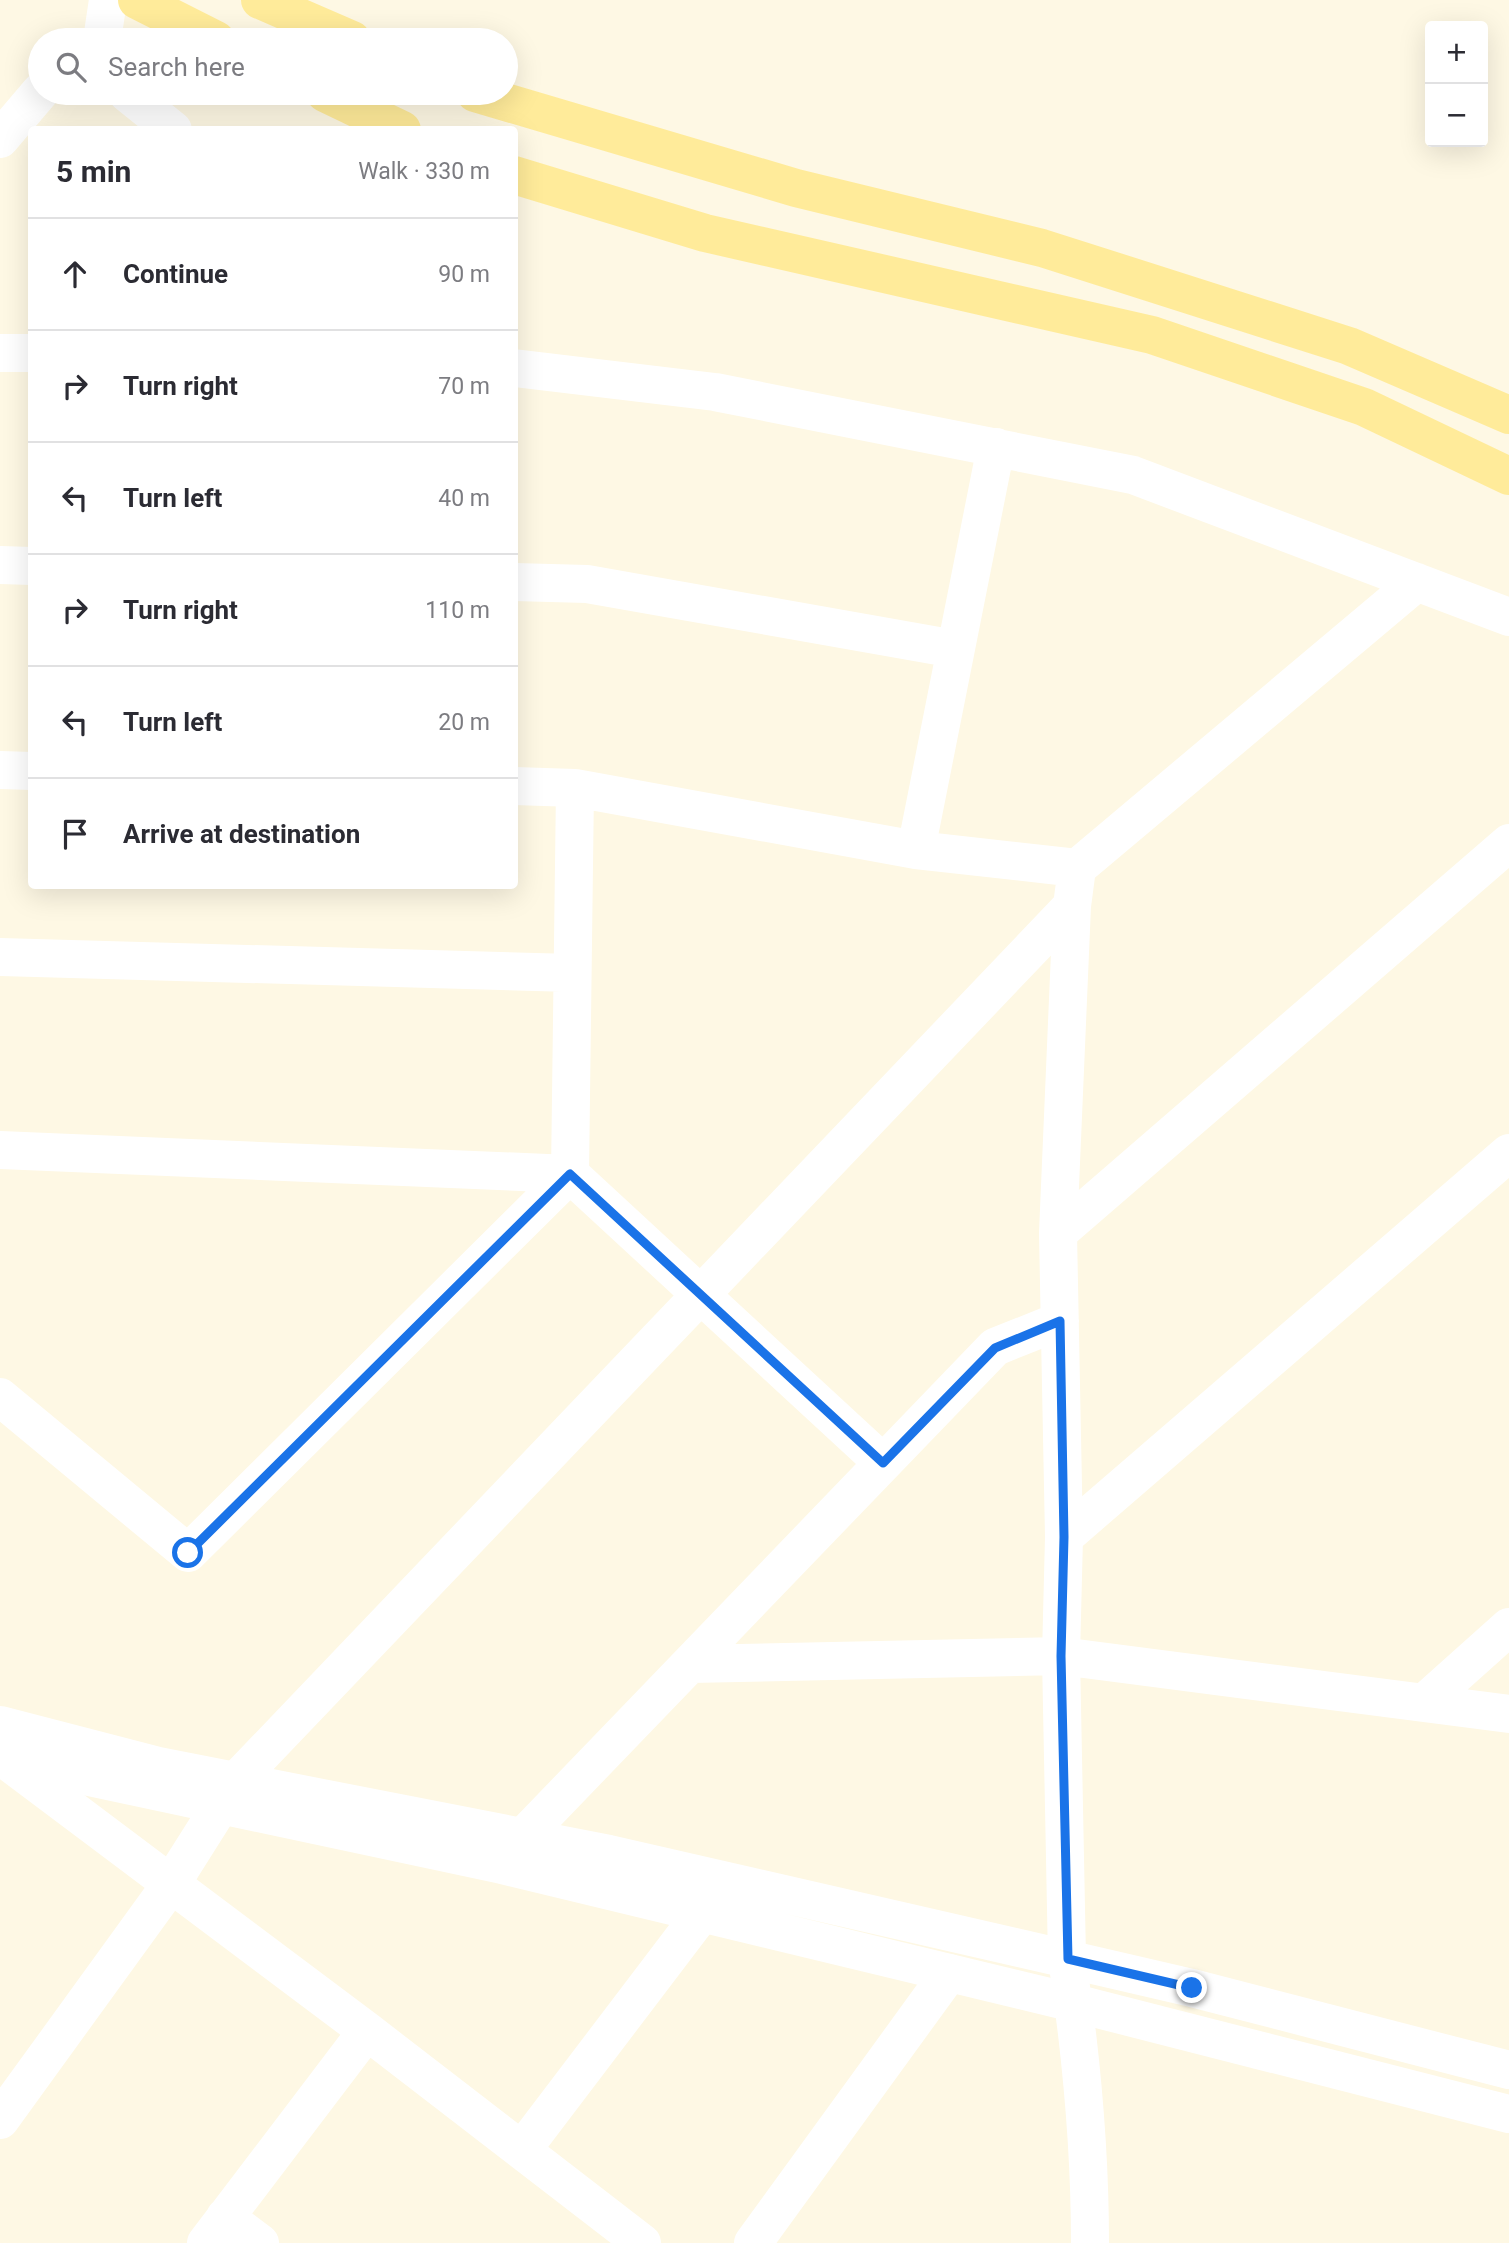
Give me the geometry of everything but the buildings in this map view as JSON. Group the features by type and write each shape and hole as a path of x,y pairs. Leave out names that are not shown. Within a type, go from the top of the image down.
{"main road":[{"path":"260,0 324,28"},
{"path":"108,19 154,28"},
{"path":"349,105 394,126"},
{"path":"516,105 796,188 1042,248 1349,346 1509,415"},
{"path":"518,176 705,233 1152,335 1364,407 1509,476"}],"street":[{"path":"0,139 29,105"},
{"path":"142,105 168,126"},
{"path":"0,353 28,354"},
{"path":"518,368 715,392 1132,475 1417,582 1507,611"},
{"path":"916,850 996,447"},
{"path":"0,565 28,566"},
{"path":"518,582 587,584 956,649"},
{"path":"1090,2243 1090,2196 1068,1959 1061,1656 1064,1537 1058,1233 1072,906 1077,868 1417,582"},
{"path":"0,771 28,771"},
{"path":"518,786 575,788 916,850 1077,868"},
{"path":"0,1397 188,1553 570,1174 575,788"},
{"path":"1058,1233 1509,843"},
{"path":"0,2120 171,1884 228,1793 1072,906"},
{"path":"0,957 572,972"},
{"path":"0,1150 570,1174 883,1463"},
{"path":"1064,1537 1509,1153"},
{"path":"512,1851 995,1348 1060,1321"},
{"path":"1424,1703 1509,1626"},
{"path":"690,1664 1061,1656 1509,1714"},
{"path":"2,1748 158,1766 228,1793 512,1851 702,1913 1074,2003 1509,2114"},
{"path":"2,1748 171,1884 642,2243"},
{"path":"512,1851 609,1854 1192,1988 1509,2070"},
{"path":"522,2150 702,1913"},
{"path":"753,2243 949,1973"},
{"path":"260,2243 216,2230 366,2031"}],"route":[{"path":"188,1553 570,1174 883,1463 995,1348 1060,1321 1064,1537 1061,1656 1068,1959 1192,1988"}]}
